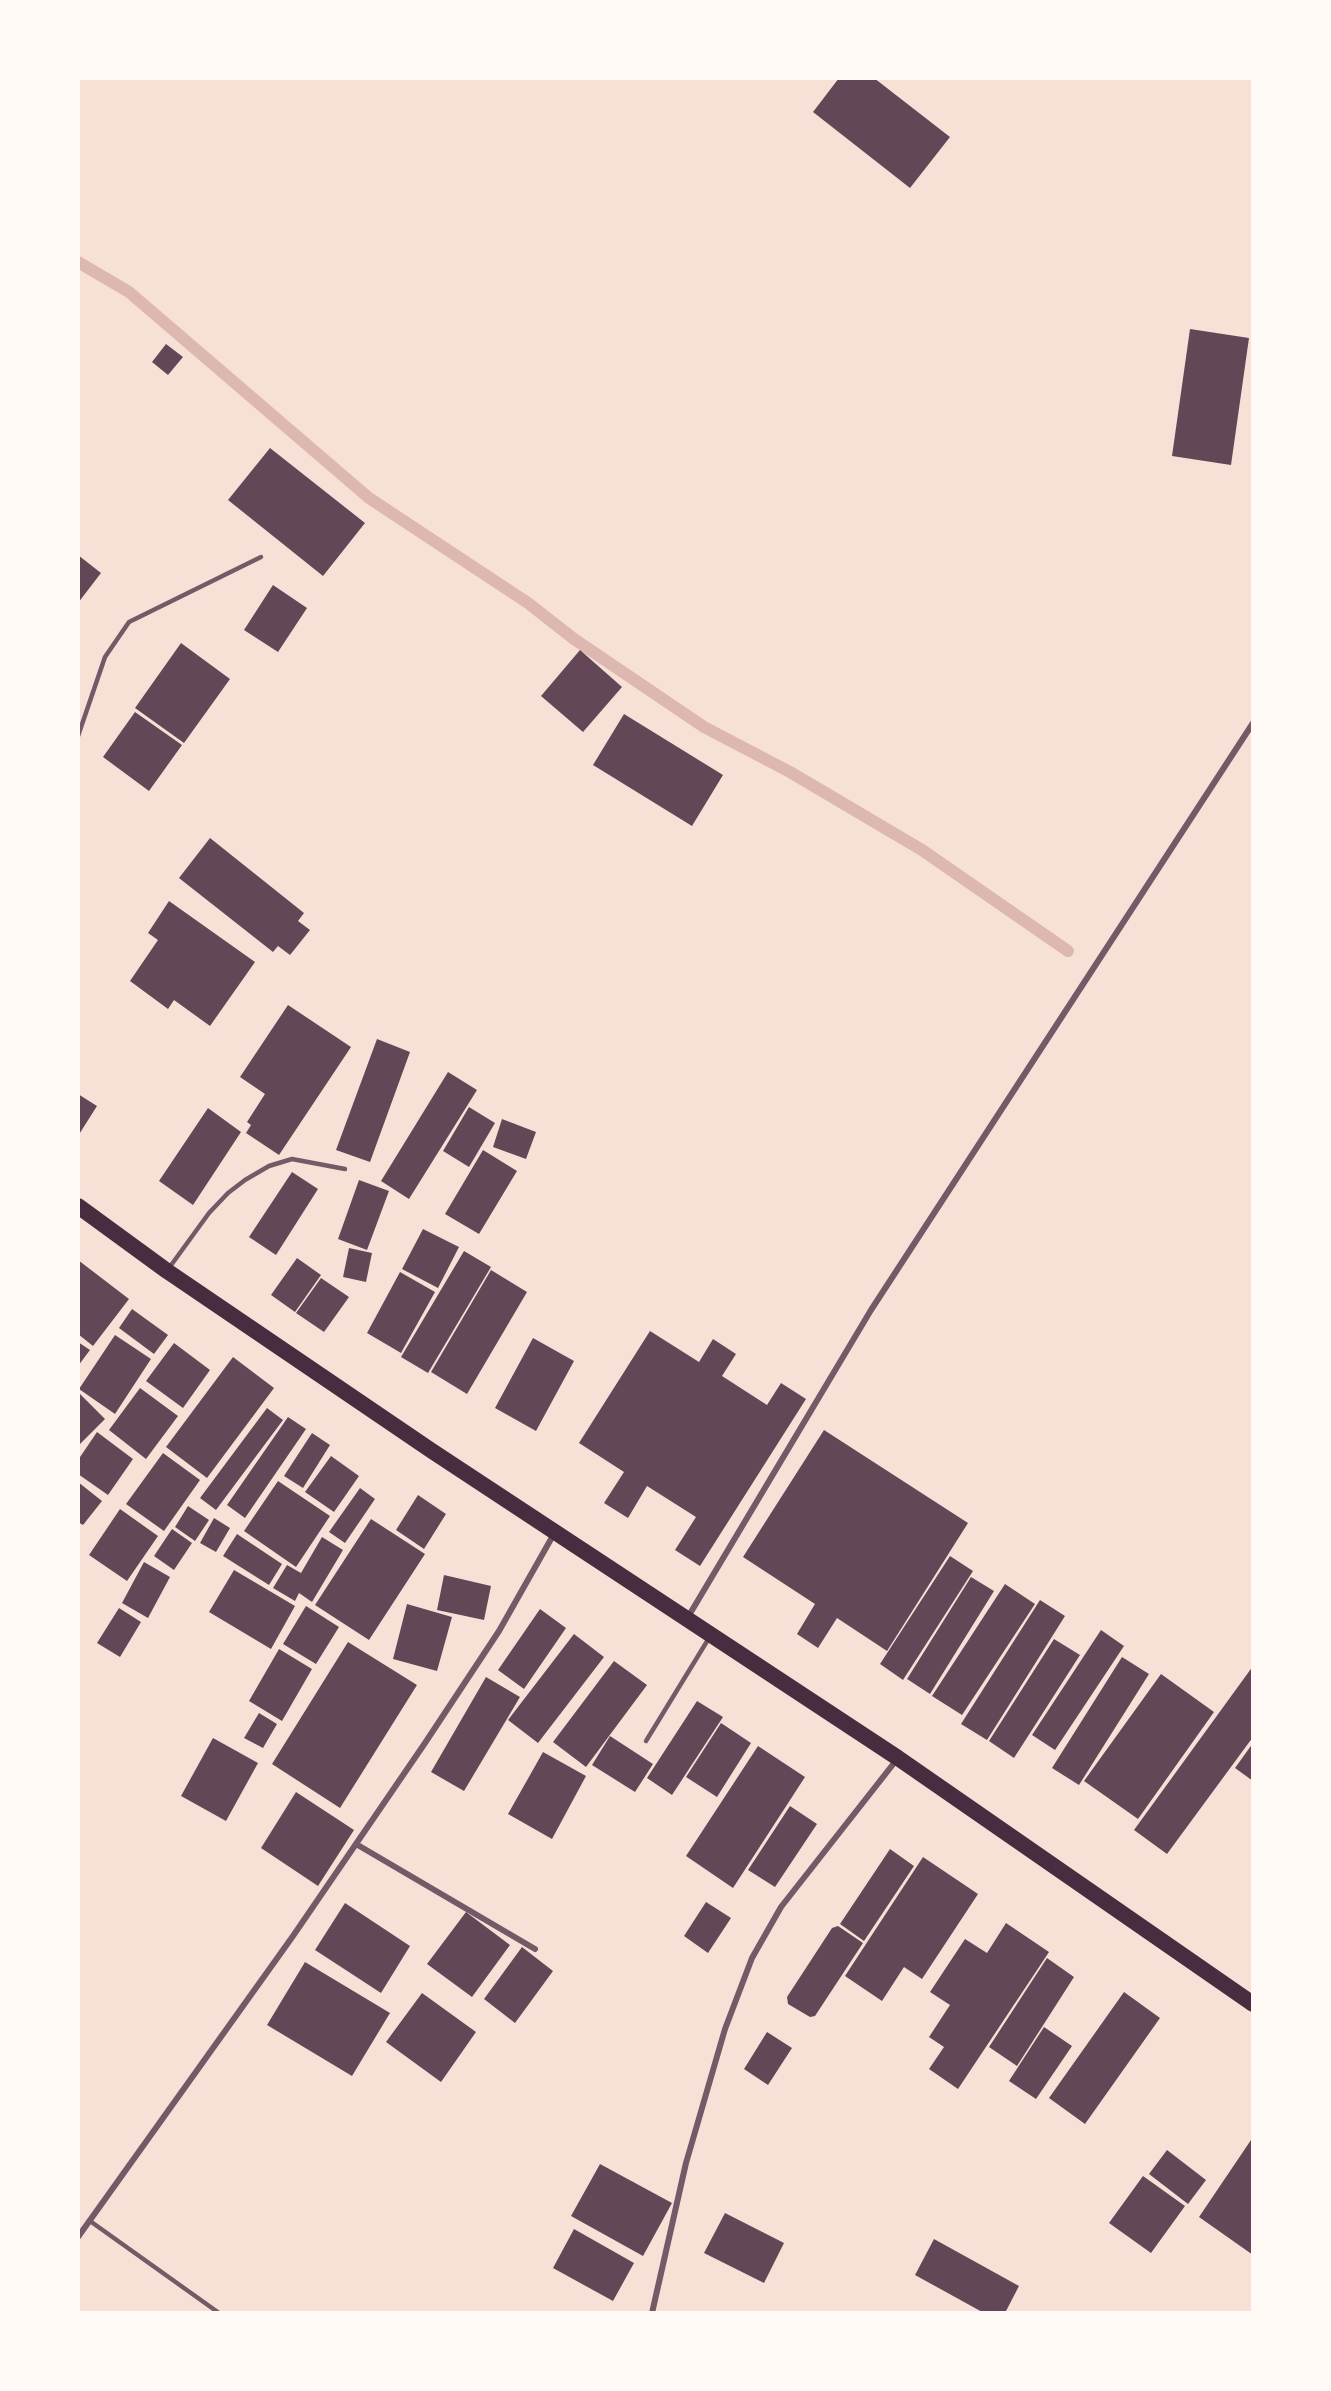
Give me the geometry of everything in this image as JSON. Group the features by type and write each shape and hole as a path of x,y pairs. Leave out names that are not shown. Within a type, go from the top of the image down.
{"highway":[{"path":"78,1206 167,1270 555,1532 898,1758 1253,2004"}],"street":[{"path":"687,1620 871,1310 1253,723"},
{"path":"78,2237 356,1844 499,1631 555,1532"},
{"path":"654,2312 675,2206 689,2152 725,2029 752,1959 781,1907 898,1758"},
{"path":"356,1844 535,1949"}],"lane":[{"path":"78,736 105,657 129,622 261,557"},
{"path":"167,1270 209,1213 228,1193 253,1175 269,1166 292,1159 345,1169"},
{"path":"646,1741 711,1635"},
{"path":"90,2221 219,2313"}],"building":[{"path":"839,78 874,78 950,137 910,188 813,112"},
{"path":"1190,329 1249,338 1231,465 1172,456"},
{"path":"166,344 183,357 168,375 152,362"},
{"path":"270,448 365,523 323,576 228,500"},
{"path":"78,555 101,573 78,603"},
{"path":"273,585 307,608 278,652 244,630"},
{"path":"181,643 230,679 184,743 135,708"},
{"path":"580,650 622,687 583,732 541,696"},
{"path":"135,712 182,745 149,791 103,757"},
{"path":"624,714 723,775 692,826 593,765"},
{"path":"210,838 304,913 298,921 310,930 290,955 278,946 273,952 179,878"},
{"path":"169,901 255,962 210,1026 174,1000 168,1009 130,981 158,940 148,933"},
{"path":"288,1005 351,1047 279,1155 246,1133 251,1125 247,1122 265,1094 240,1077"},
{"path":"377,1039 410,1052 370,1162 336,1150"},
{"path":"448,1072 477,1090 409,1199 381,1181"},
{"path":"78,1094 97,1106 78,1136"},
{"path":"469,1107 495,1123 469,1167 443,1151"},
{"path":"208,1108 241,1132 193,1205 159,1181"},
{"path":"502,1119 536,1132 526,1159 493,1147"},
{"path":"483,1150 517,1171 479,1234 445,1214"},
{"path":"292,1172 318,1189 276,1255 249,1237"},
{"path":"359,1180 389,1191 367,1250 338,1239"},
{"path":"423,1229 459,1247 438,1288 402,1269"},
{"path":"349,1248 372,1253 366,1282 343,1277"},
{"path":"464,1251 491,1267 428,1373 401,1357"},
{"path":"297,1258 321,1275 295,1312 271,1295"},
{"path":"78,1260 129,1299 93,1346 78,1334"},
{"path":"491,1270 527,1292 467,1394 431,1372"},
{"path":"400,1272 435,1292 401,1353 367,1333"},
{"path":"321,1278 349,1297 324,1332 296,1313"},
{"path":"132,1309 168,1335 154,1354 119,1328"},
{"path":"650,1331 699,1362 713,1339 736,1354 722,1376 767,1405 781,1383 806,1399 700,1566 675,1550 696,1517 647,1486 628,1518 604,1503 624,1472 579,1443"},
{"path":"115,1335 151,1359 115,1414 79,1389"},
{"path":"533,1338 574,1361 536,1431 495,1408"},
{"path":"78,1342 90,1350 78,1366"},
{"path":"174,1343 210,1370 183,1408 146,1381"},
{"path":"233,1357 274,1388 207,1478 166,1447"},
{"path":"140,1388 178,1416 146,1459 109,1430"},
{"path":"78,1392 105,1419 78,1446"},
{"path":"267,1408 283,1420 216,1510 200,1498"},
{"path":"288,1417 306,1429 245,1518 227,1505"},
{"path":"824,1430 968,1523 887,1651 837,1618 818,1648 797,1634 815,1604 743,1557"},
{"path":"97,1432 133,1459 108,1495 78,1474 78,1460"},
{"path":"312,1433 330,1445 303,1488 284,1476"},
{"path":"163,1453 200,1480 164,1531 126,1504"},
{"path":"331,1456 359,1476 334,1512 305,1492"},
{"path":"278,1481 330,1516 296,1567 244,1531"},
{"path":"78,1482 102,1501 83,1525 78,1522"},
{"path":"360,1488 375,1499 345,1543 329,1532"},
{"path":"418,1495 446,1514 424,1549 396,1530"},
{"path":"188,1506 209,1520 195,1541 175,1527"},
{"path":"120,1509 158,1536 127,1581 89,1555"},
{"path":"214,1518 230,1528 216,1552 200,1543"},
{"path":"371,1519 425,1554 369,1640 315,1605"},
{"path":"172,1529 192,1543 174,1570 154,1556"},
{"path":"237,1534 282,1564 269,1585 223,1556"},
{"path":"322,1537 343,1550 312,1602 299,1593 295,1601 273,1588 287,1565 301,1573"},
{"path":"950,1556 973,1571 903,1680 880,1664"},
{"path":"144,1562 170,1577 148,1618 122,1603"},
{"path":"234,1570 295,1606 271,1649 209,1612"},
{"path":"444,1575 491,1586 484,1620 437,1610"},
{"path":"971,1577 994,1591 930,1694 907,1679"},
{"path":"1005,1584 1035,1604 962,1715 932,1696"},
{"path":"1040,1600 1065,1616 987,1740 961,1724"},
{"path":"407,1604 452,1617 437,1671 393,1659"},
{"path":"306,1606 339,1627 316,1664 283,1644"},
{"path":"119,1608 141,1622 120,1657 97,1643"},
{"path":"540,1609 566,1628 524,1689 498,1670"},
{"path":"1101,1630 1124,1646 1055,1750 1032,1735"},
{"path":"574,1634 604,1657 538,1743 508,1720"},
{"path":"1054,1639 1080,1655 1014,1758 989,1741"},
{"path":"348,1642 417,1685 340,1808 272,1764"},
{"path":"279,1649 312,1669 282,1721 249,1701"},
{"path":"1122,1657 1149,1674 1079,1785 1052,1768"},
{"path":"614,1661 647,1685 586,1767 553,1742"},
{"path":"1253,1666 1253,1737 1167,1854 1134,1830"},
{"path":"1161,1674 1214,1712 1138,1819 1084,1781"},
{"path":"486,1677 520,1697 464,1791 431,1772"},
{"path":"697,1701 723,1717 672,1795 647,1778"},
{"path":"259,1713 277,1724 263,1748 244,1738"},
{"path":"721,1723 751,1743 717,1797 686,1777"},
{"path":"610,1736 653,1764 635,1792 592,1765"},
{"path":"213,1738 258,1763 226,1821 181,1796"},
{"path":"1253,1743 1253,1781 1235,1768"},
{"path":"758,1746 805,1777 733,1888 686,1856"},
{"path":"543,1752 586,1776 552,1839 508,1814"},
{"path":"296,1792 354,1830 318,1886 261,1848"},
{"path":"790,1806 817,1824 775,1887 748,1870"},
{"path":"890,1849 914,1866 864,1941 840,1924"},
{"path":"923,1857 978,1894 922,1979 904,1967 882,2001 845,1976"},
{"path":"706,1902 731,1918 708,1953 684,1936"},
{"path":"345,1903 410,1946 381,1993 315,1950"},
{"path":"466,1912 510,1945 472,1997 427,1964"},
{"path":"1006,1923 1049,1952 958,2089 929,2069 944,2047 929,2037 950,2005 930,1992 965,1939 987,1953"},
{"path":"838,1926 863,1943 815,2016 810,2017 788,2004 787,1997 832,1928"},
{"path":"522,1947 553,1971 515,2023 484,1999"},
{"path":"1047,1958 1074,1977 1017,2066 989,2047"},
{"path":"305,1962 390,2013 352,2076 267,2025"},
{"path":"1124,1992 1160,2018 1085,2124 1049,2098"},
{"path":"422,1993 476,2032 441,2082 386,2042"},
{"path":"1044,2027 1072,2046 1036,2099 1009,2081"},
{"path":"767,2032 792,2048 768,2085 744,2069"},
{"path":"1253,2137 1253,2255 1199,2217"},
{"path":"1167,2150 1206,2180 1188,2204 1149,2174"},
{"path":"600,2164 672,2203 643,2256 571,2216"},
{"path":"1143,2176 1185,2206 1151,2253 1109,2223"},
{"path":"725,2213 784,2243 764,2283 704,2253"},
{"path":"574,2229 634,2263 613,2301 553,2268"},
{"path":"934,2239 1019,2286 1005,2313 984,2313 915,2275"}],"waterway":[{"path":"78,262 129,292 369,498 528,603 574,639 704,727 790,772 922,850 1068,951"}]}
